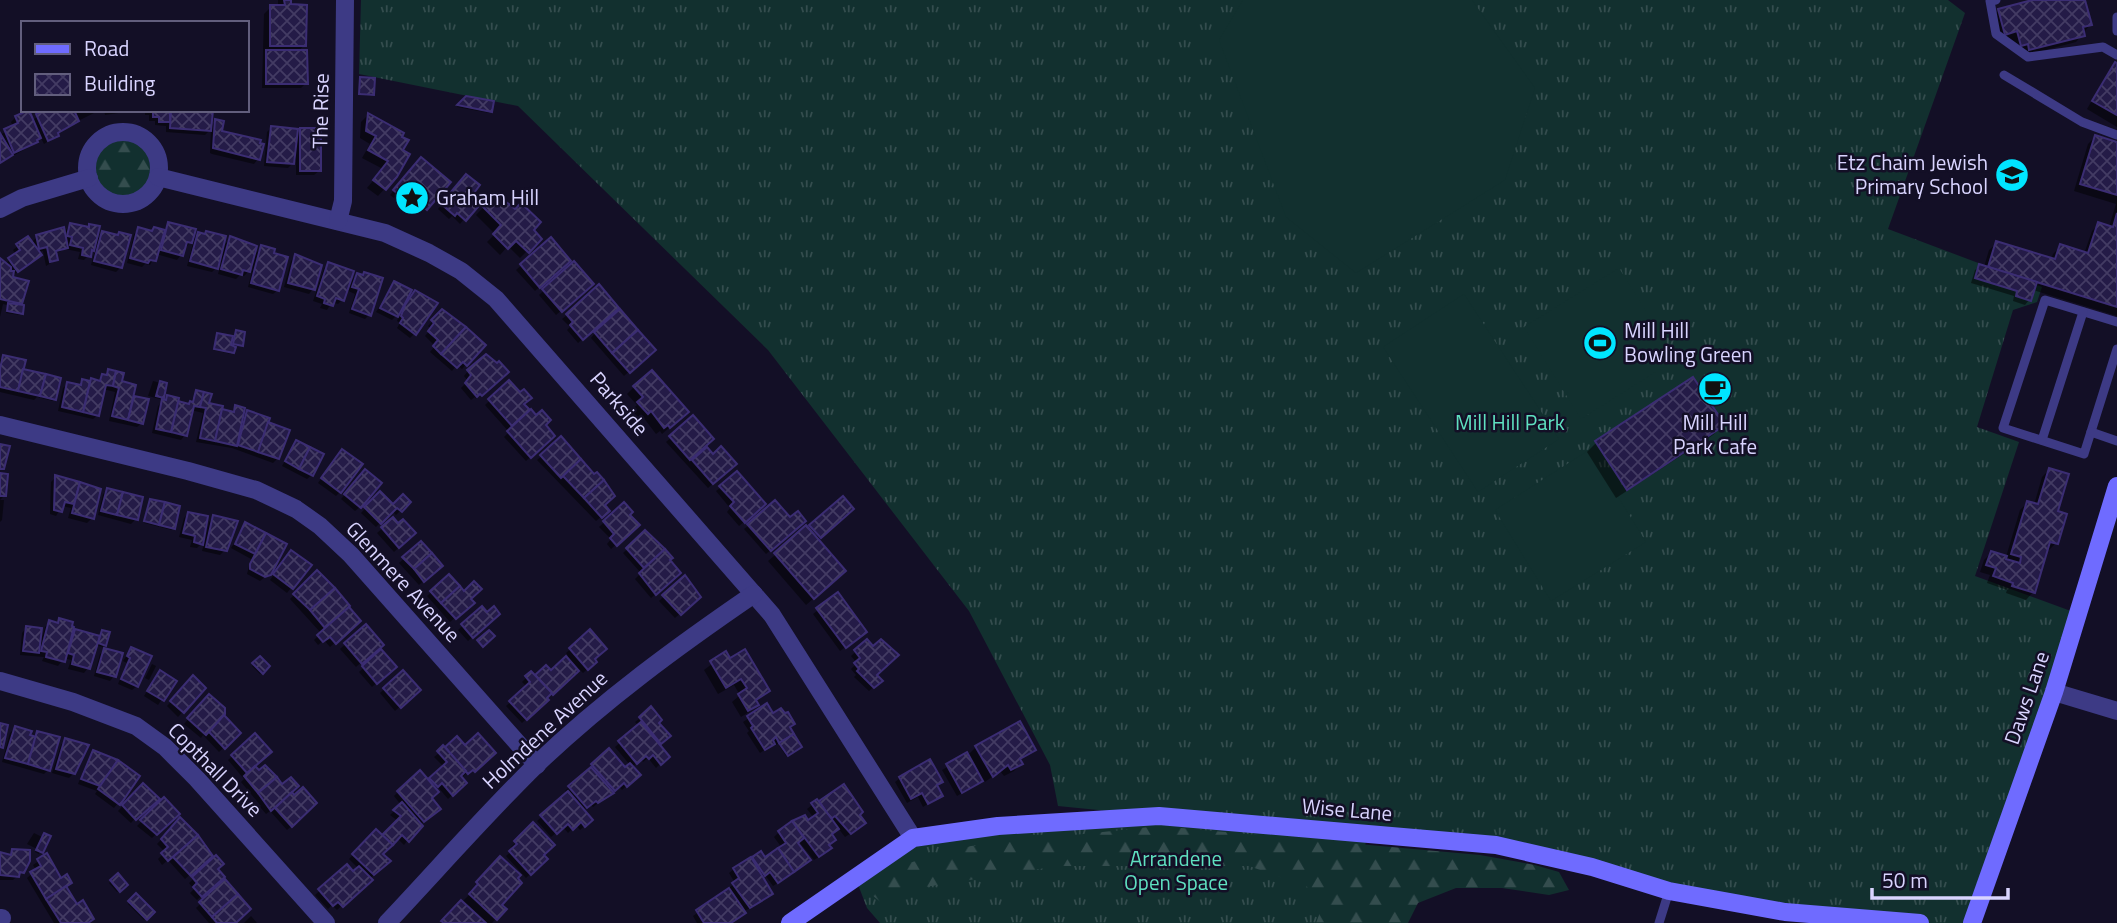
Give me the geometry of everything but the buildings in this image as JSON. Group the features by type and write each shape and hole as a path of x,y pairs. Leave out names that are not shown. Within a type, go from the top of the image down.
{"street":[{"name":"The Rise","path":"338,221 343,201 345,0"},
{"path":"117,133 140,136 150,144 156,154 158,177 147,195 139,200 118,204 100,195 89,178 90,155 106,137 117,133"},
{"name":"Parkside","path":"158,177 385,233 461,271 496,299 772,615 914,838"},
{"path":"0,209 22,198 89,178"},
{"name":"Glenmere Avenue","path":"0,425 200,474 256,490 296,509 320,526 351,555 537,765"},
{"name":"Daws Lane","path":"1972,923 2054,692 2117,486"},
{"name":"Holmdene Avenue","path":"387,923 537,765 624,687 754,594"},
{"name":"Copthall Drive","path":"0,681 73,702 136,726 156,740 197,779 326,923"},
{"path":"2054,692 2117,711"},
{"name":"Wise Lane","path":"790,923 914,838 998,827 1159,816 1496,845 1592,867 1669,891 1785,912 1920,923"}],"lane":[{"path":"1996,0 1990,1 1996,34 2028,57 2103,47 2117,55"},
{"path":"2117,18 2117,31"},
{"path":"2004,75 2082,122 2117,135"},
{"path":"2117,322 2045,300 2003,428 2084,454 2117,349"},
{"path":"2042,440 2083,312"},
{"path":"2091,432 2117,441"},
{"path":"1659,923 1669,891"}],"green space":[{"name":"Mill Hill Park","path":"361,0 1948,0 1965,13 1888,229 2042,287 2037,302 2013,310 1977,427 2019,442 1975,576 2079,614 1972,923 1916,923 1783,912 1592,867 1367,835 1352,923 880,923 867,908 854,874 915,832 1179,818 1058,806 1050,765 969,611 768,350 518,106 359,74"},
{"path":"1243,0 1472,0 1535,88 1505,180 1356,273 1286,217 1219,40"},
{"path":"118,140 130,140 145,148 153,163 153,175 145,190 130,198 118,198 103,190 95,175 95,163 103,148"},
{"name":"Mill Hill Bowling Green","path":"1619,268 1676,359 1581,419 1524,327"},
{"path":"1464,294 1559,439 1478,492 1383,347"},
{"path":"1589,450 1646,542 1551,601 1495,510"},
{"path":"1159,826 1480,855 1559,872 1569,890 1549,895 1502,888 1456,888 1418,903 1408,923 1316,923 1327,894 1249,866 1058,866 919,888 889,909 866,890 894,867 971,846"}],"place":[{"name":"Etz Chaim Jewish Primary School","path":"2012,175"},
{"name":"Graham Hill","path":"412,198"},
{"name":"Mill Hill Bowling Green","path":"1600,343"},
{"name":"Mill Hill Park Cafe","path":"1715,389"}],"park label":[{"name":"Arrandene Open Space","path":"1176,871"}]}
